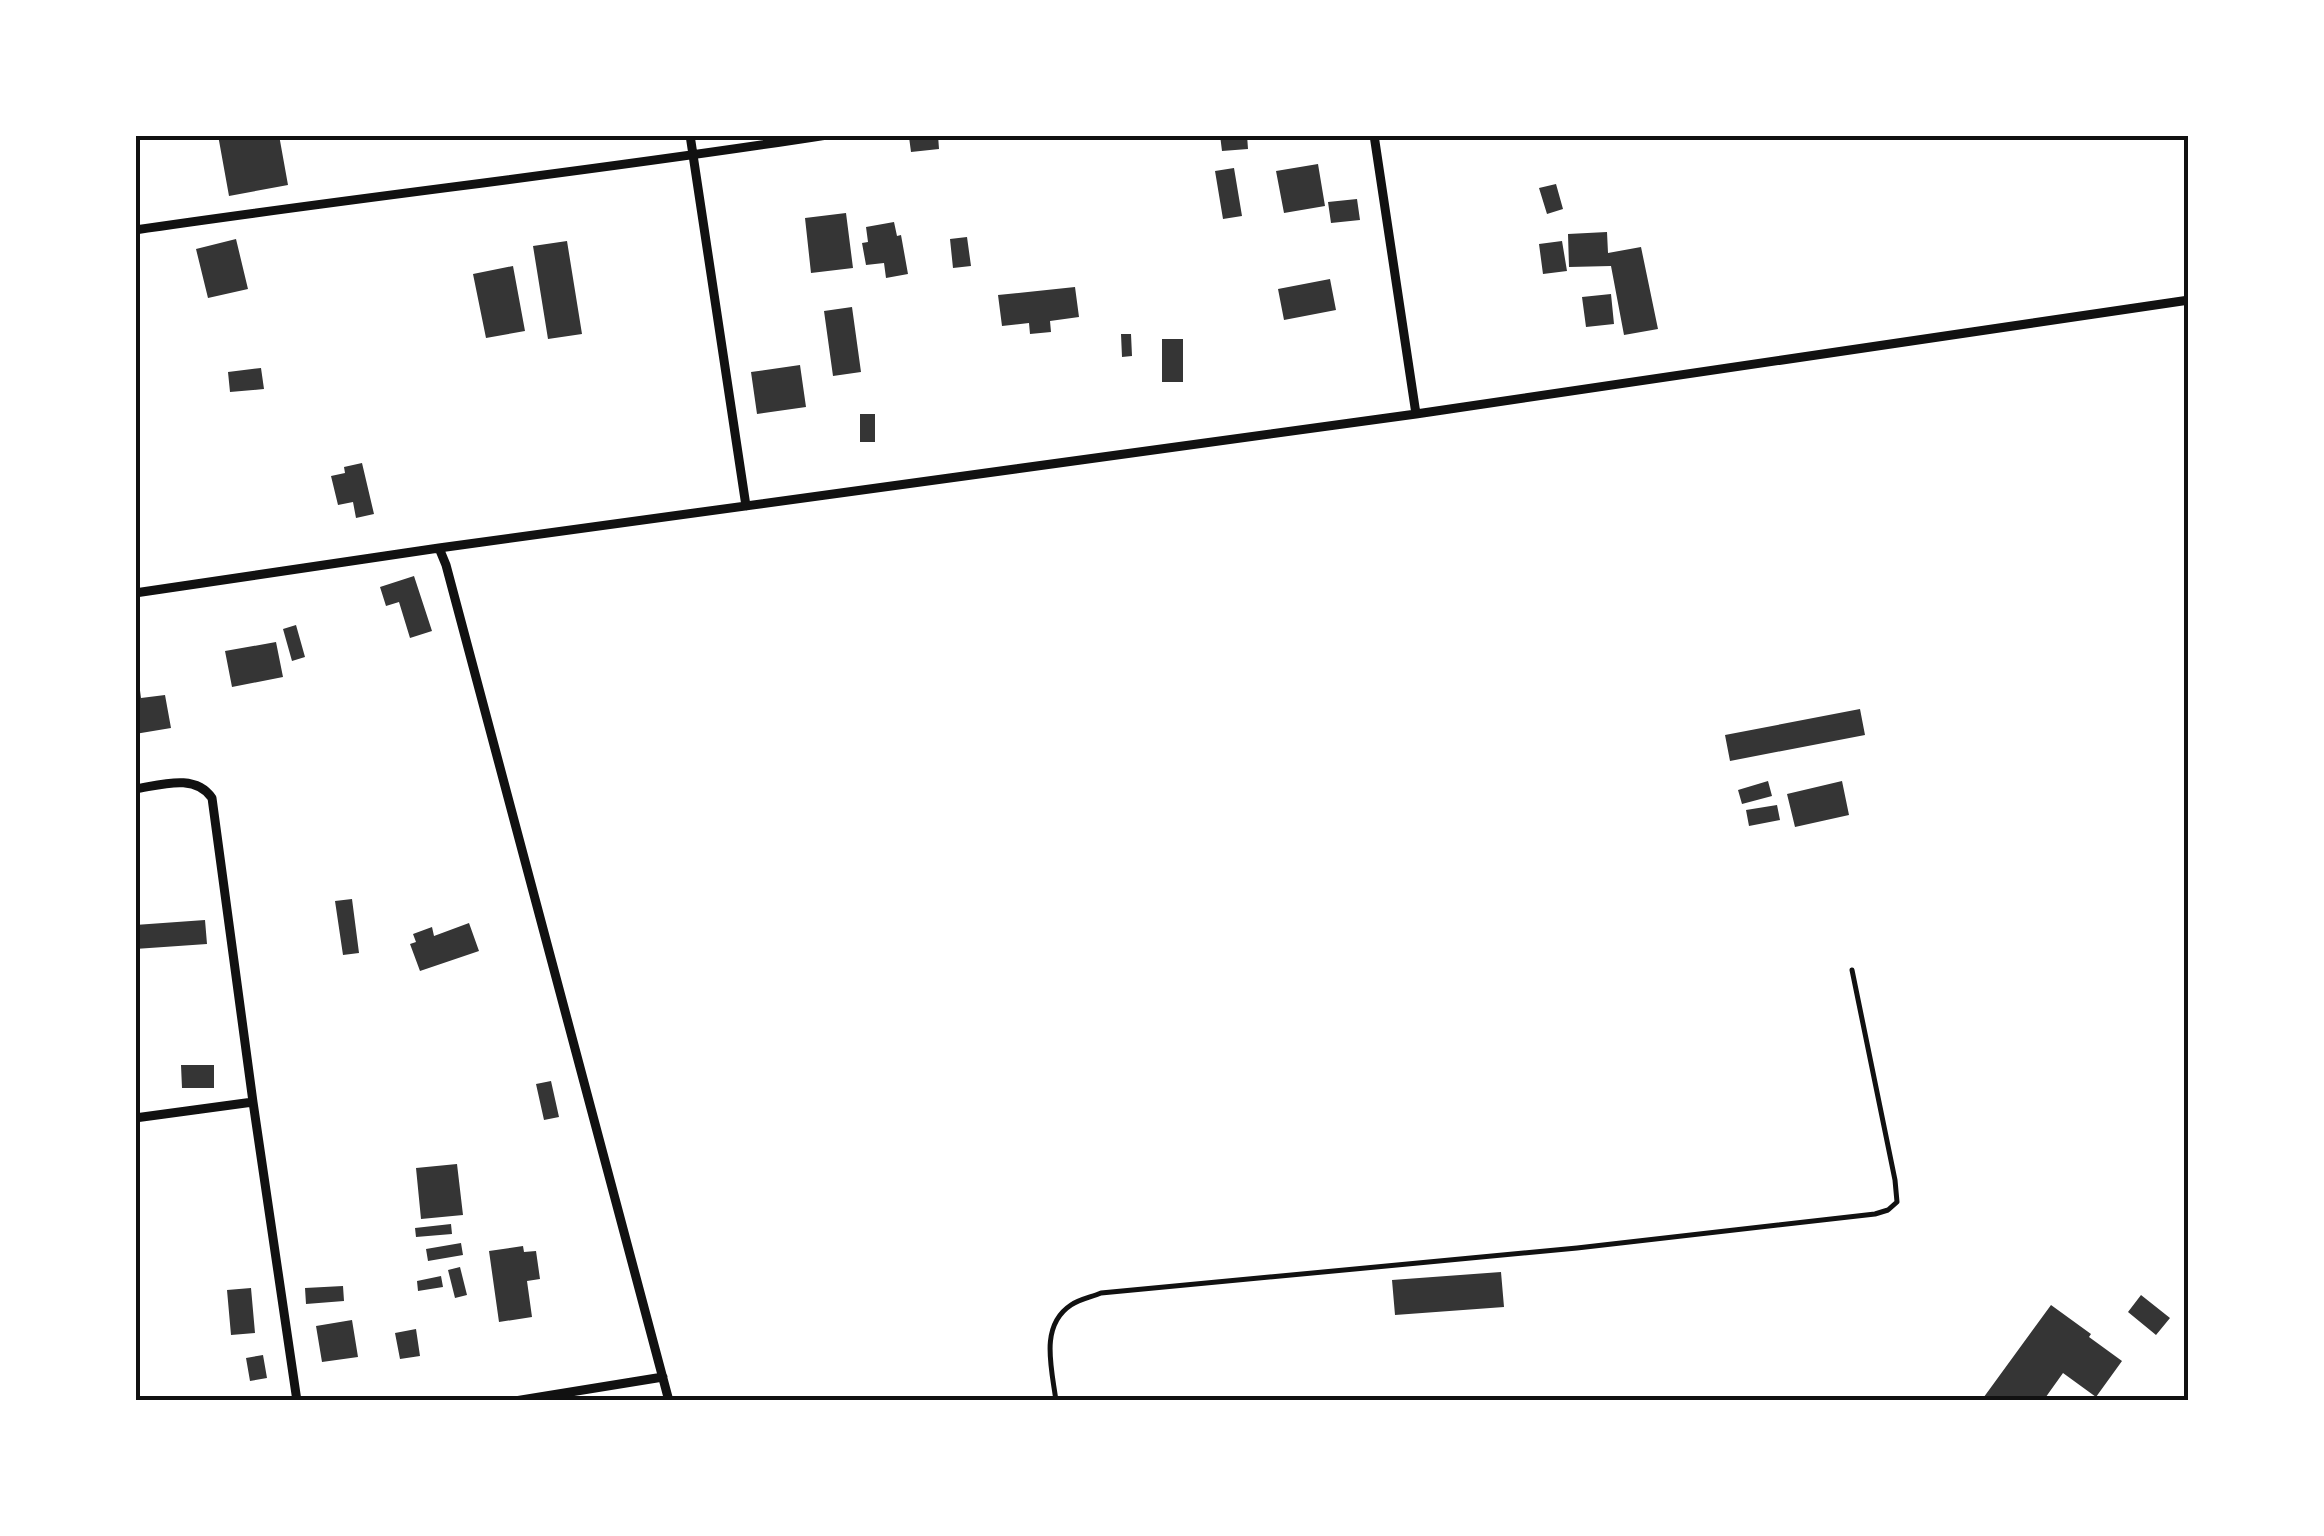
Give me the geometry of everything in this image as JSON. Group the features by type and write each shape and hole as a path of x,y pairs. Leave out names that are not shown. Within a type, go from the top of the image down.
{"street":[{"path":"690,135 746,506"},
{"path":"135,230 826,135"},
{"path":"1374,135 1416,414"},
{"path":"135,593 1416,414 2189,300"},
{"path":"439,548 670,1401"},
{"path":"135,789 185,782 206,788 212,798 298,1401"},
{"path":"135,1118 253,1102"},
{"path":"515,1401 664,1377"}],"lane":[{"path":"1056,1401 1050,1352 1057,1318 1073,1304 1101,1293 1597,1246 1888,1210 1896,1202 1895,1180 1852,970"}],"building":[{"path":"218,135 279,135 288,185 229,196"},
{"path":"938,135 939,149 911,152 909,137"},
{"path":"1220,135 1247,135 1248,149 1222,151"},
{"path":"1318,164 1325,206 1284,213 1276,171"},
{"path":"1234,168 1242,216 1223,219 1215,171"},
{"path":"1556,184 1563,209 1547,214 1539,188"},
{"path":"1357,199 1360,220 1331,223 1328,202"},
{"path":"846,213 853,268 811,273 805,218"},
{"path":"894,222 897,236 901,235 908,274 886,278 884,263 866,265 862,243 868,242 866,227"},
{"path":"1607,232 1608,253 1641,247 1658,329 1624,335 1611,266 1569,267 1568,234"},
{"path":"967,237 971,266 953,268 950,239"},
{"path":"236,239 248,289 208,298 196,249"},
{"path":"567,241 582,334 548,339 533,246"},
{"path":"1562,241 1567,271 1543,274 1539,244"},
{"path":"513,266 525,331 486,338 473,274"},
{"path":"1330,279 1336,310 1284,320 1278,289"},
{"path":"1075,287 1079,317 1050,321 1051,332 1030,334 1029,323 1002,326 998,295"},
{"path":"1611,294 1614,324 1586,327 1582,297"},
{"path":"852,307 861,372 833,376 824,311"},
{"path":"1121,334 1131,334 1132,356 1122,357"},
{"path":"1162,339 1183,339 1183,382 1162,382"},
{"path":"800,365 806,407 757,414 751,372"},
{"path":"261,368 264,389 230,392 228,372"},
{"path":"860,414 875,414 875,442 860,442"},
{"path":"362,463 374,514 356,518 353,502 338,505 331,476 345,473 344,467"},
{"path":"414,576 432,631 410,638 399,602 386,606 380,587"},
{"path":"296,625 305,657 292,661 283,629"},
{"path":"276,642 283,677 232,687 225,651"},
{"path":"135,683 139,683 141,698 165,695 171,728 135,734"},
{"path":"1860,709 1865,735 1730,761 1725,735"},
{"path":"1768,781 1772,796 1742,804 1738,790"},
{"path":"1842,781 1849,815 1795,827 1787,794"},
{"path":"1777,805 1780,820 1749,826 1746,810"},
{"path":"352,899 359,953 343,955 335,901"},
{"path":"205,920 207,944 135,949 135,925"},
{"path":"469,923 479,951 420,971 410,944 416,942 413,934 432,927 434,936"},
{"path":"181,1065 214,1065 214,1088 182,1088"},
{"path":"551,1081 559,1117 544,1120 536,1084"},
{"path":"457,1164 463,1215 421,1219 416,1168"},
{"path":"451,1224 452,1234 416,1237 415,1228"},
{"path":"461,1243 463,1255 428,1261 426,1249"},
{"path":"523,1246 524,1252 536,1251 540,1279 527,1281 532,1317 499,1322 489,1251"},
{"path":"460,1267 467,1295 455,1298 448,1270"},
{"path":"1501,1272 1504,1307 1395,1315 1392,1280"},
{"path":"441,1276 443,1287 418,1291 417,1281"},
{"path":"343,1286 344,1301 306,1304 305,1288"},
{"path":"251,1288 255,1333 231,1335 227,1290"},
{"path":"2141,1295 2170,1318 2156,1335 2128,1312"},
{"path":"2051,1305 2122,1361 2096,1397 2063,1373 2043,1401 1981,1401"},
{"path":"352,1320 358,1357 322,1362 316,1326"},
{"path":"416,1329 420,1356 400,1359 395,1333"},
{"path":"263,1355 267,1378 250,1381 246,1358"}]}
